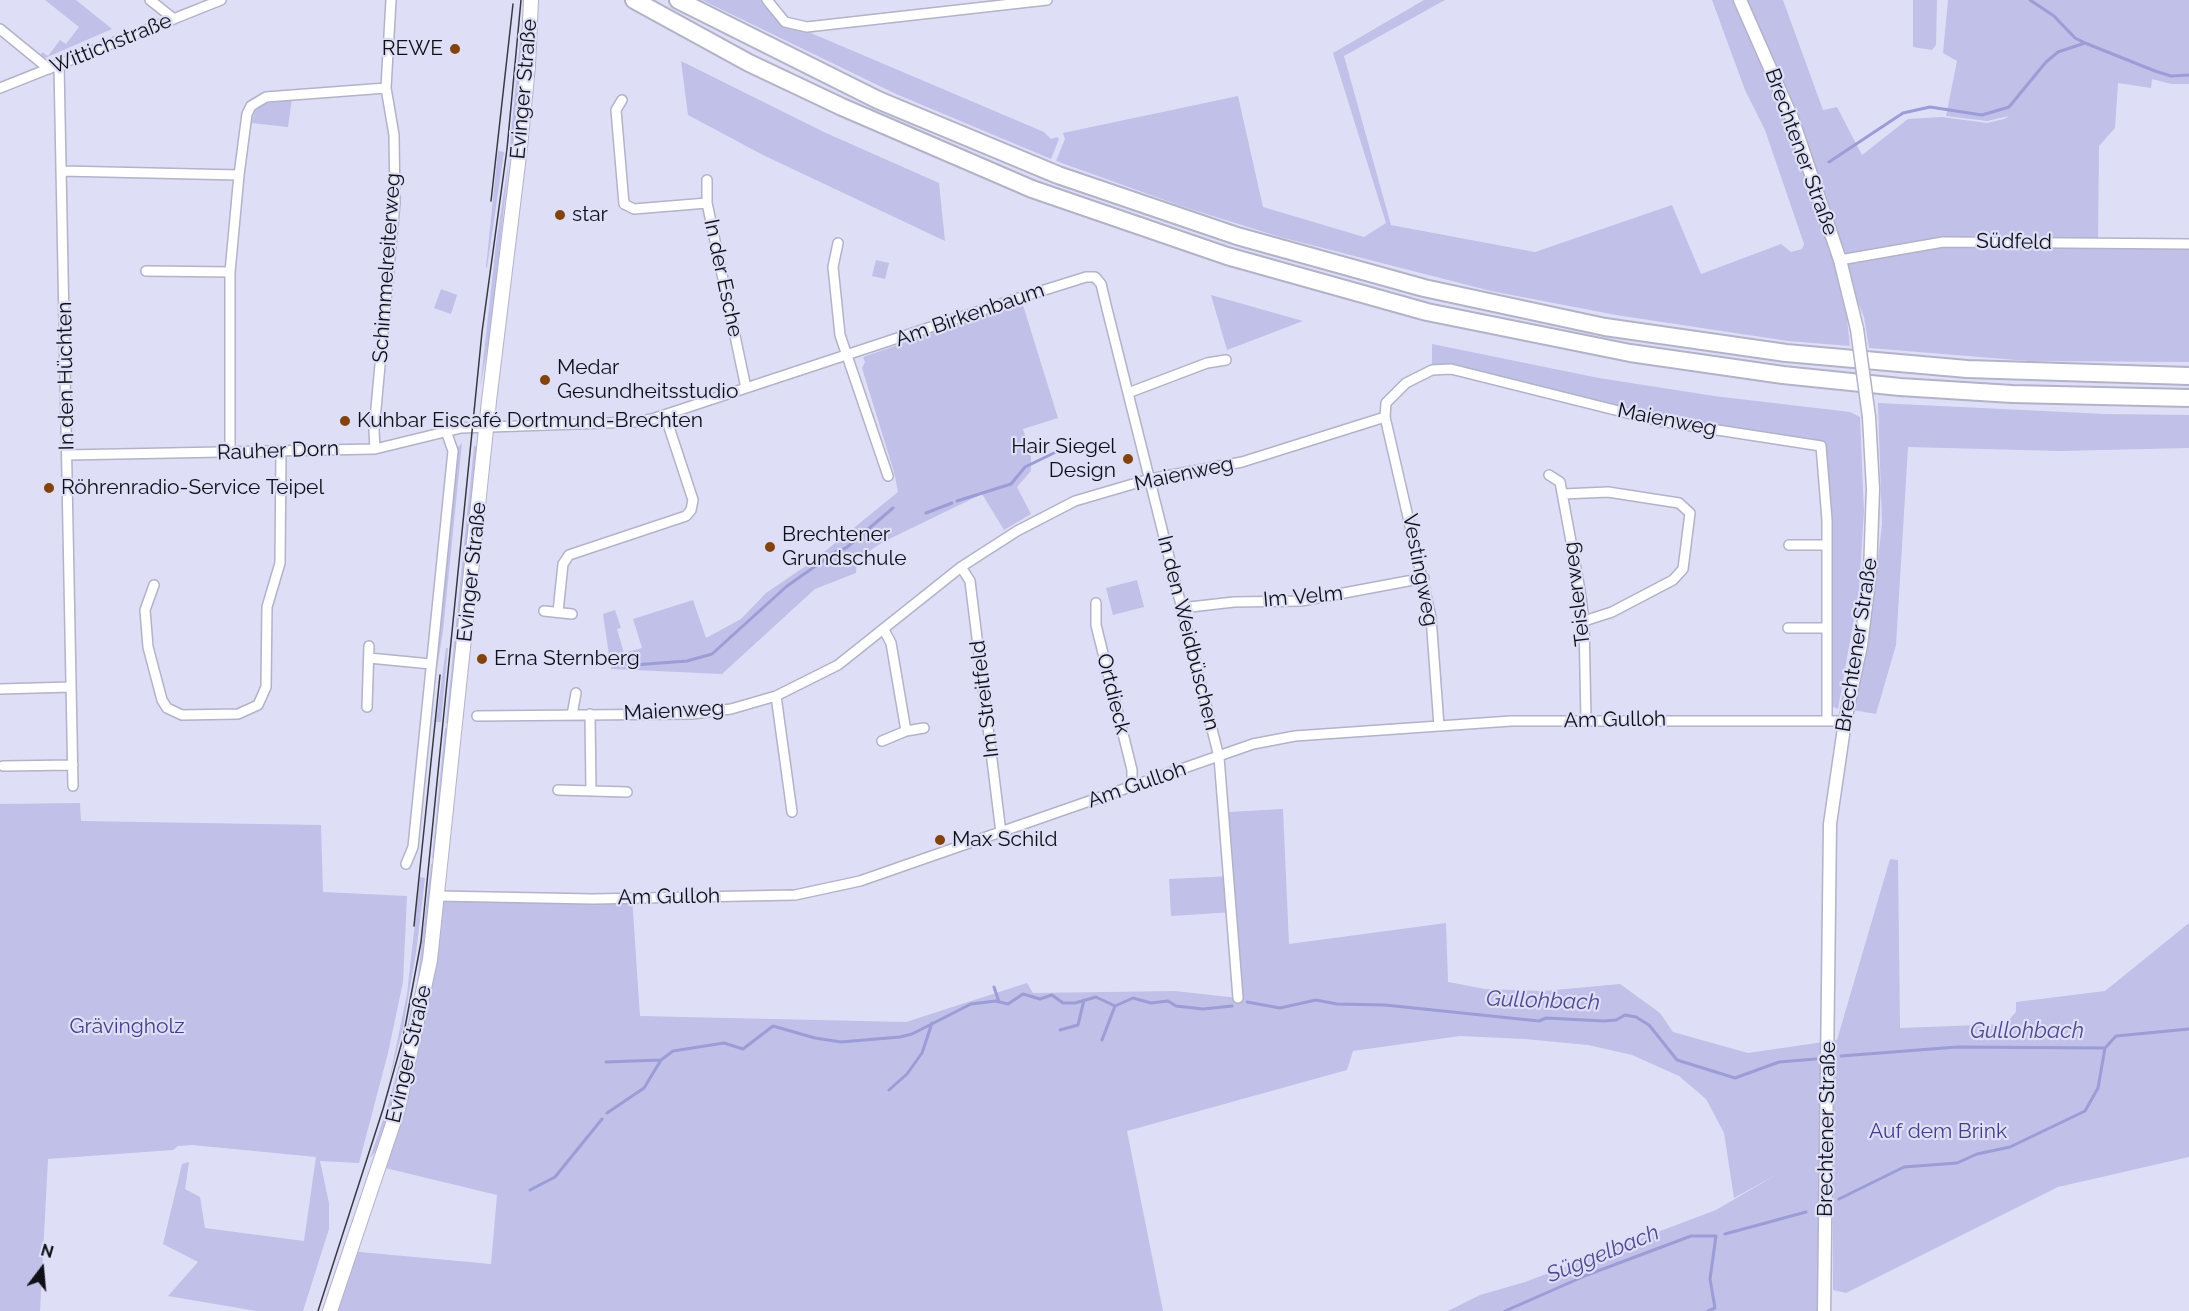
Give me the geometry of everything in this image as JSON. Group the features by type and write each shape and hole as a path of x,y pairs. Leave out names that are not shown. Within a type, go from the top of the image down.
{"highway":[{"path":"634,0 749,63 842,107 1032,189 1227,256 1416,309 1630,353 1782,375 2001,393 2189,398"},
{"path":"678,0 878,100 1058,175 1237,236 1424,288 1605,327 1786,353 1967,369 2189,376"}],"main road":[{"name":"Evinger Straße","path":"330,1311 398,1109 421,1009 438,896 528,66 531,0"}],"street":[{"path":"150,0 174,19"},
{"name":"Wittichstraße","path":"0,88 221,0"},
{"path":"230,453 230,272 239,175 248,114 258,101 266,97 386,88 391,0"},
{"path":"767,0 785,22 807,27 1047,0"},
{"name":"Brechtener Straße","path":"1740,0 1792,118 1840,260 1857,329 1869,417 1873,489 1870,573 1861,645 1845,721 1830,824 1824,1311"},
{"path":"0,29 49,69"},
{"name":"In den Hüchten","path":"59,65 73,786"},
{"name":"Schimmelreiterweg","path":"375,448 374,430 395,203 394,135 386,88"},
{"name":"In der Esche","path":"622,100 616,110 624,204 634,208 707,202"},
{"path":"62,171 239,175"},
{"name":"In der Esche","path":"707,180 707,202 746,388"},
{"name":"Südfeld","path":"1840,260 1943,242 2189,244"},
{"path":"838,243 832,267 834,302 846,356 888,476"},
{"path":"146,271 230,272"},
{"name":"Am Birkenbaum","path":"487,428 634,422 665,415 1043,290 1086,277 1095,277"},
{"name":"In den Weidbüschen","path":"1095,277 1101,284 1220,757 1238,998"},
{"path":"1128,393 1207,363 1226,360"},
{"name":"Maienweg","path":"477,716 706,712 748,705 776,696 838,665 961,567 1012,534 1075,501 1150,479 1242,462 1385,417 1386,403 1406,383 1432,370 1451,369 1659,421 1821,446"},
{"path":"558,612 563,564 569,555 686,516 691,510 693,500 665,415"},
{"name":"Vestingweg","path":"1385,417 1424,578 1431,617 1439,726"},
{"name":"Rauher Dorn","path":"67,455 375,448 446,431 487,428"},
{"name":"Evinger Straße","path":"406,864 413,847 453,450 446,431"},
{"name":"Brechtener Straße","path":"1821,446 1825,478 1827,545 1827,720"},
{"path":"154,585 145,610 148,647 162,700 167,708 182,715 238,714 258,705 266,687 267,607 280,563 281,451"},
{"name":"Teislerweg","path":"1548,475 1560,482 1563,494 1584,621 1586,721"},
{"path":"1563,494 1585,491 1620,494 1679,503 1690,513 1683,569 1673,580 1612,612 1584,621"},
{"path":"1789,545 1827,545"},
{"name":"Im Streitfeld","path":"961,567 970,581 1001,833"},
{"name":"Im Velm","path":"1181,608 1234,602 1301,601 1424,578"},
{"name":"Ortdieck","path":"1096,603 1096,625 1132,770 1132,785"},
{"path":"544,611 572,614"},
{"name":"Brechtener Straße","path":"1788,628 1827,628"},
{"path":"884,630 891,643 906,731"},
{"path":"367,707 369,646"},
{"path":"369,658 431,664"},
{"path":"0,689 71,687"},
{"path":"572,715 576,693"},
{"path":"776,696 792,812"},
{"path":"590,714 591,791"},
{"name":"Am Gulloh","path":"438,896 593,899 795,895 860,881 1132,785 1273,739 1511,721 1845,721"},
{"path":"882,741 906,731 924,728"},
{"path":"3,766 73,765"},
{"path":"558,790 627,792"}],"green space":[{"path":"45,0 76,0 112,29 45,58 41,55 42,52 48,56 60,40 66,44 79,27"},
{"path":"702,0 767,0 785,22 1044,132 1051,139 1057,137 1059,139 1051,159 896,94"},
{"path":"1424,0 1445,0 1344,56 1391,225 1535,252 1672,205 1701,274 1781,244 1791,252 1802,249 1804,244 1765,130 1745,90 1712,0 1783,0 1823,110 1837,107 1862,155 1908,119 1942,117 1987,123 2009,116 1987,121 1946,116 1957,61 1943,53 1948,0 2189,0 2189,84 2171,84 2152,79 2151,88 2118,83 2115,128 2099,146 2098,243 1949,237 1853,257 1942,245 2189,248 2189,362 2029,361 1869,348 1864,317 1841,263 1850,346 1788,341 1616,315 1491,291 1280,237 1184,207 1056,161 1065,139 1063,133 1238,96 1263,207 1364,237 1386,223 1333,53"},
{"path":"1913,0 1937,0 1936,45 1932,50 1913,47"},
{"path":"521,30 524,30 513,145 510,145"},
{"path":"681,61 826,133 939,183 945,241 763,155 688,115"},
{"path":"292,99 288,127 251,123 255,111 263,104"},
{"path":"498,151 504,152 487,268 486,267"},
{"path":"510,152 491,329 480,389 496,244"},
{"path":"876,260 889,263 885,279 872,276"},
{"path":"441,289 457,295 451,314 434,308"},
{"path":"1211,295 1303,321 1227,350"},
{"path":"1022,302 1058,418 1023,429 1031,454 1031,471 1017,487 1031,514 1004,530 982,494 883,542 857,559 856,573 815,589 722,674 611,669 603,614 615,610 621,628 617,629 624,653 642,648 633,619 693,600 706,638 741,619 766,593 813,561 898,492 862,368 865,362 863,357"},
{"path":"1432,344 1599,378 1714,396 1850,412 1860,417 1864,511 1859,590 1838,709 1827,704 1827,520 1821,446 1659,421 1465,371 1432,370"},
{"path":"1878,403 2105,414 2189,415 2189,448 2060,451 1908,447 1896,645 1876,714 1853,710 1871,623 1882,524"},
{"path":"462,443 443,631 430,713 457,448"},
{"path":"474,446 478,447 449,723 446,723"},
{"path":"1137,580 1144,607 1113,615 1106,588"},
{"path":"446,648 448,648 441,722 436,722"},
{"path":"445,728 448,729 435,858 432,858"},
{"name":"Grävingholz","path":"80,803 81,821 321,825 323,892 407,896 403,982 388,1053 359,1163 320,1161 329,1203 329,1229 303,1311 256,1311 168,1296 198,1262 163,1244 182,1164 189,1162 185,1189 200,1197 205,1228 304,1241 316,1157 192,1145 178,1146 173,1150 48,1159 40,1311 0,1311 0,804"},
{"name":"Auf dem Brink","path":"1283,809 1289,944 1446,923 1448,982 1485,989 1543,991 1620,984 1660,1013 1673,1032 1748,1053 1837,1040 1890,859 1898,860 1900,1028 2005,1024 2016,1012 2016,1002 2105,991 2189,923 2189,1157 2058,1187 1846,1293 1833,1290 1833,1215 1825,1219 1822,1311 1448,1311 1480,1295 1525,1282 1716,1210 1779,1173 1734,1198 1724,1133 1706,1099 1679,1076 1632,1055 1588,1045 1460,1036 1353,1051 1347,1070 1127,1131 1163,1311 330,1311 349,1251 491,1264 497,1195 381,1167 438,896 632,897 640,1016 906,1022 1027,983 1033,993 1175,991 1238,998 1235,912 1171,916 1169,879 1233,876 1229,812"},
{"path":"431,864 435,864 425,956 396,1093 375,1152 370,1158 389,1103 415,1001"},
{"path":"420,877 425,878 416,953 403,1028 388,1086 407,994"}],"waterway":[{"path":"2030,0 2054,16 2075,38 2085,43 2171,76 2189,75"},
{"path":"1829,162 1903,113 1930,107 1982,115 2009,107 2046,62 2058,52 2085,43"},
{"path":"957,501 1011,484 1025,467 1060,450 1069,451"},
{"path":"926,513 952,503"},
{"path":"634,665 687,661 712,654 787,586 837,551 846,548 893,508"},
{"path":"994,987 999,1002"},
{"name":"Gullohbach","path":"607,1113 644,1088 661,1060 673,1051 724,1043 743,1049 773,1026 815,1038 841,1042 900,1037 912,1034 971,1004 996,1001 1008,1004 1023,994 1040,999 1052,995 1063,1003 1075,1003 1096,997 1115,1006 1133,998 1151,1003 1168,1001 1176,1006 1203,1009 1232,1006"},
{"path":"1060,1030 1078,1025 1084,1000"},
{"name":"Gullohbach","path":"1247,1002 1280,1008 1316,1000 1337,1004 1385,1005 1539,1021 1546,1018 1604,1021 1616,1020 1625,1015 1636,1017 1649,1025 1677,1060 1735,1078 1779,1062 1816,1059"},
{"path":"1102,1040 1115,1006"},
{"path":"889,1090 907,1074 922,1053 932,1023"},
{"name":"Süggelbach","path":"1839,1199 1904,1167 1957,1163 1977,1154 2010,1147 2085,1111 2098,1088 2105,1048 2116,1036 2189,1029"},
{"name":"Gullohbach","path":"1841,1056 1957,1047 2105,1048"},
{"path":"606,1062 661,1060"},
{"name":"Gullohbach","path":"530,1190 555,1177 602,1119"},
{"name":"Süggelbach","path":"1725,1234 1806,1212"},
{"name":"Süggelbach","path":"1505,1311 1587,1275 1691,1236 1716,1236 1710,1279 1715,1308 1708,1311"}],"tram line":[{"path":"318,1311 383,1109 403,1038 421,942 482,332 507,149 521,0"},
{"path":"491,201 513,4"},
{"path":"414,926 440,675"}],"place":[{"name":"REWE","path":"455,49"},
{"name":"star","path":"560,215"},
{"name":"Medar Gesundheitsstudio","path":"545,380"},
{"name":"Kuhbar Eiscafé Dortmund-Brechten","path":"345,421"},
{"name":"Hair Siegel Design","path":"1128,459"},
{"name":"Röhrenradio-Service Teipel","path":"49,488"},
{"name":"Brechtener Grundschule","path":"770,547"},
{"name":"Erna Sternberg","path":"482,659"},
{"name":"Max Schild","path":"940,840"}]}
